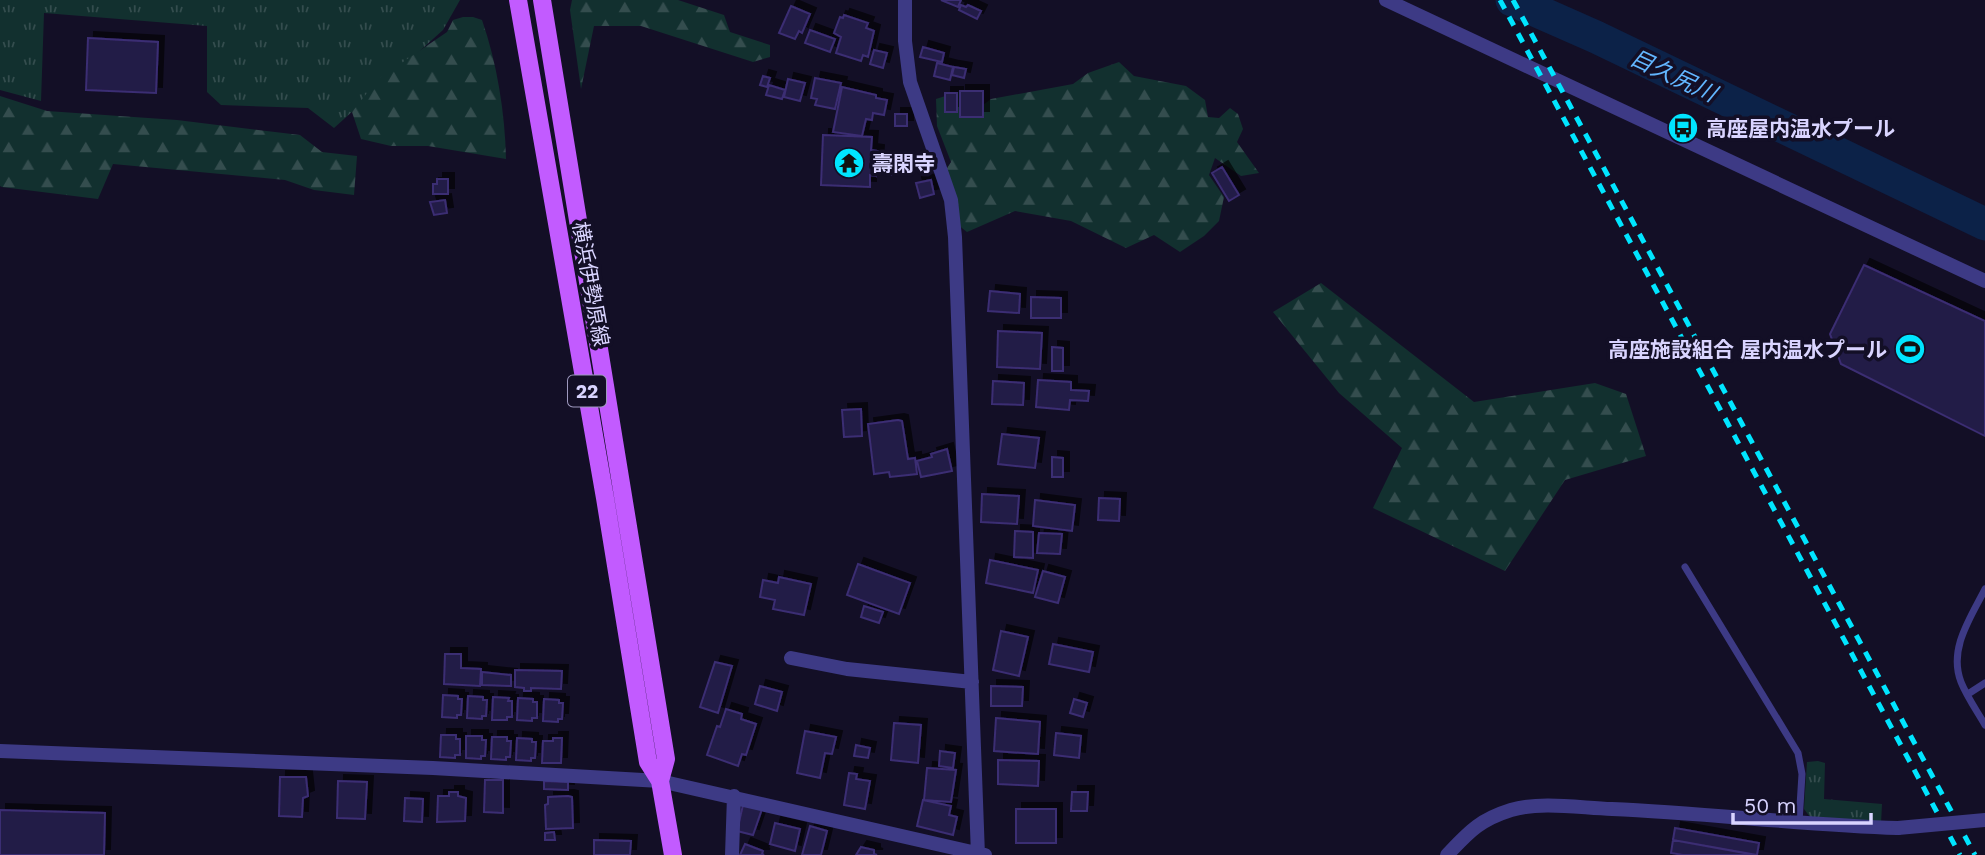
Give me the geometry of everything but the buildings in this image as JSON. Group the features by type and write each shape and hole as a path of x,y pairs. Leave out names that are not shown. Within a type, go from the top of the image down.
{"main road":[{"name":"横浜伊勢原線","path":"518,0 601,471 648,762 660,781 673,855"},
{"name":"横浜伊勢原線","path":"542,0 662,732 666,759 660,781"}],"street":[{"path":"0,751 433,768 660,781 980,854 955,237 951,200 910,82 905,41 905,0"},
{"path":"1386,0 1985,281"},
{"path":"791,658 847,669 972,682"},
{"path":"732,855 734,796"},
{"path":"1447,855 1471,829 1492,817 1514,809 1546,806 1898,828 1985,820"}],"lane":[{"path":"1685,567 1798,752 1802,774 1800,823"},
{"path":"1985,589 1956,653 1960,681 1985,725"},
{"path":"1968,694 1985,683"}],"green space":[{"path":"0,0 460,0 443,30 334,128 308,108 221,105 207,92 207,26 44,13 41,101 0,90"},
{"path":"572,0 678,0 724,15 730,32 770,45 770,57 753,62 641,26 594,26 581,89 570,10"},
{"path":"463,17 482,20 487,36 499,88 506,159 428,146 391,146 361,139 352,112 378,79 447,32 453,20"},
{"path":"1119,62 1134,76 1186,86 1205,100 1208,117 1219,118 1230,108 1238,114 1243,129 1237,142 1259,173 1241,176 1215,158 1209,175 1224,197 1219,221 1204,236 1180,252 1154,235 1126,248 1071,221 1015,211 967,232 953,221 941,177 951,162 937,126 936,99 961,91 967,109 979,108 991,99 1073,84 1088,73"},
{"path":"0,96 47,111 177,120 300,135 322,152 357,156 354,195 314,190 285,180 113,164 98,199 2,187"},
{"path":"1321,283 1474,402 1595,383 1626,394 1646,456 1565,480 1505,571 1373,508 1402,448 1339,393 1273,312"},
{"path":"1807,762 1825,763 1824,799 1882,804 1881,823 1810,817 1804,809"}],"waterway":[{"name":"目久尻川","path":"1512,0 1596,37 1985,224"}],"railway":[{"path":"1500,0 1960,855"},
{"path":"1513,0 1975,855"}],"place":[{"name":"高座屋内温水プール","path":"1683,128"},
{"name":"壽閑寺","path":"849,163"},
{"name":"高座施設組合 屋内温水プール","path":"1910,349"}]}
